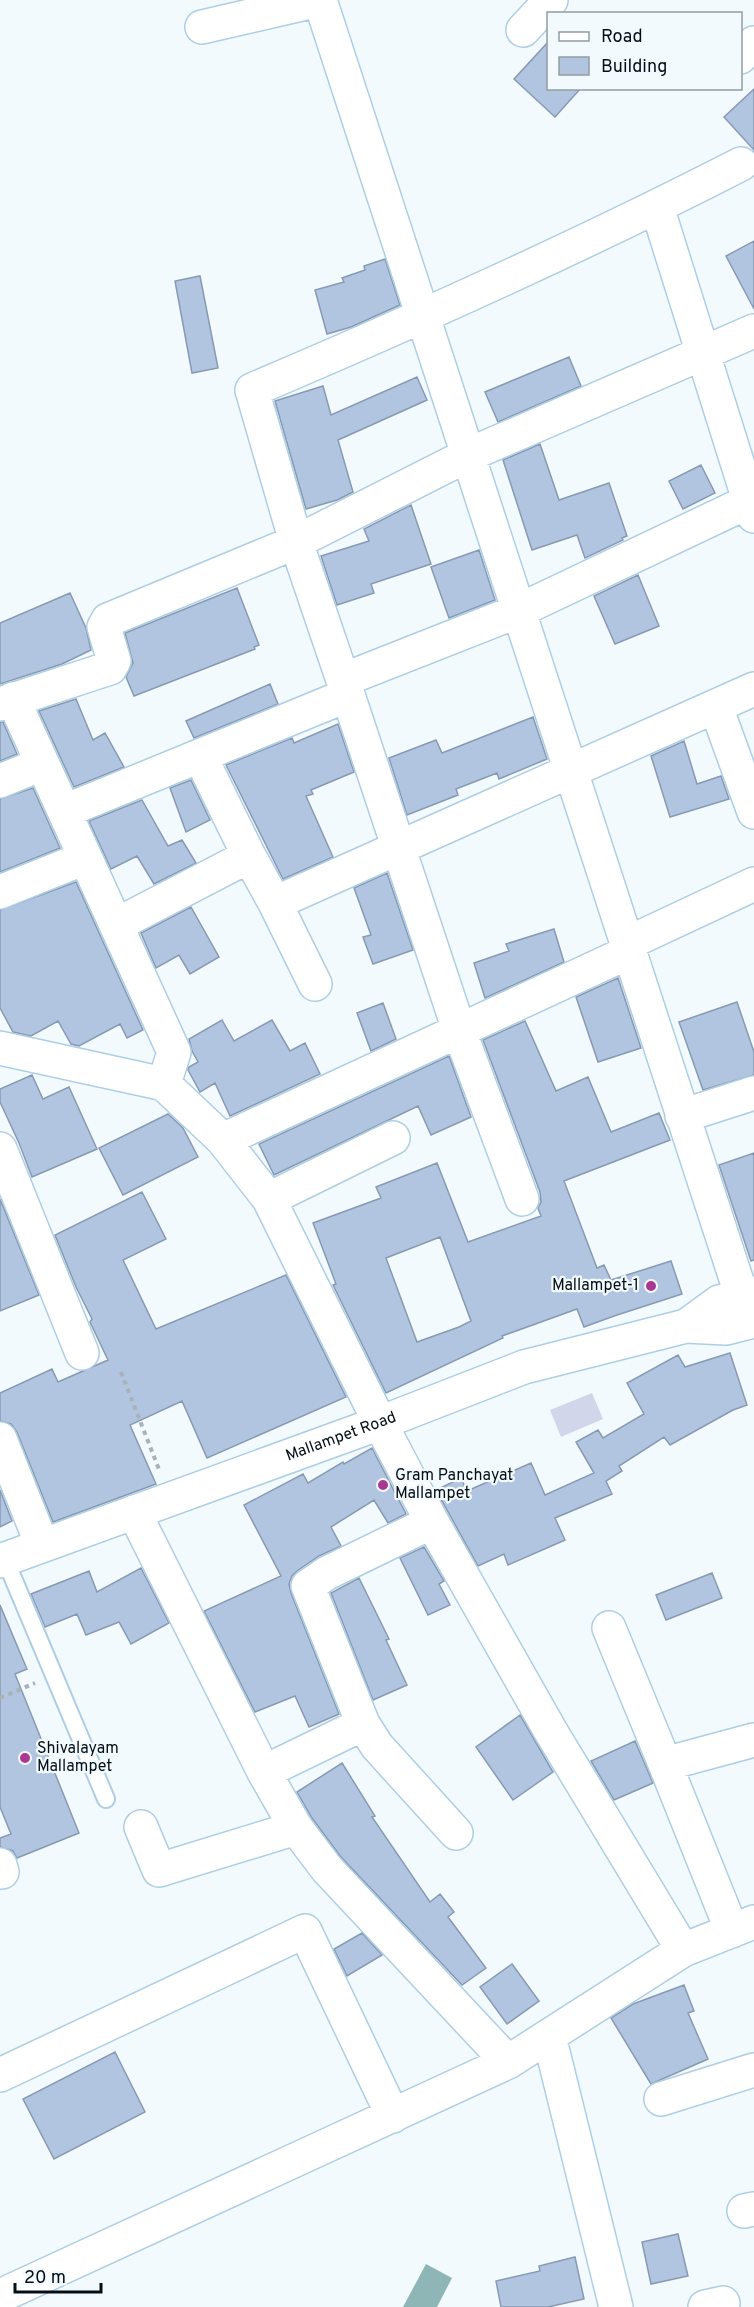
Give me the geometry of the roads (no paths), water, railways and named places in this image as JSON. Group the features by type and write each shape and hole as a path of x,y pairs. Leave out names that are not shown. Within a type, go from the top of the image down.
{"street":[{"path":"202,27 320,0 682,1116 750,1315"},
{"path":"523,30 551,0"},
{"path":"742,56 754,43"},
{"path":"522,1199 459,1030 296,542 252,390 422,317 657,207 741,164"},
{"path":"64,811 200,756 752,505 657,207"},
{"path":"165,1084 174,1053 42,764 6,702 110,668 114,661 104,627 108,620 296,542 468,455 754,331"},
{"path":"276,903 754,689"},
{"path":"716,707 754,812"},
{"path":"200,756 315,984"},
{"path":"0,781 42,764"},
{"path":"116,925 249,856"},
{"path":"0,892 86,858"},
{"path":"223,1140 459,1030 754,884"},
{"path":"0,1048 165,1084 223,1140 269,1199 380,1423 432,1522 550,1730 683,1950"},
{"path":"682,1116 754,1093"},
{"path":"269,1199 393,1138"},
{"path":"0,1149 82,1353"},
{"name":"Mallampet Road","path":"2,1560 380,1423 524,1367 686,1326 720,1302 750,1315"},
{"path":"0,1439 42,1545"},
{"path":"134,1512 264,1772 296,1828 327,1869 508,2061"},
{"path":"432,1522 327,1573 308,1586 363,1724 377,1746 456,1833"},
{"path":"0,2296 508,2061 683,1950 743,1927 665,1764 609,1628"},
{"path":"264,1772 363,1724"},
{"path":"665,1764 754,1740"},
{"path":"141,1827 159,1870 296,1828"},
{"path":"0,2075 305,1931 393,2116"},
{"path":"549,2036 616,2307"},
{"path":"661,2099 754,2070"}],"lane":[{"path":"2,1560 55,1674 106,1799"}],"place":[{"name":"Mallampet-1","path":"651,1286"},
{"name":"Gram Panchayat Mallampet","path":"383,1485"},
{"name":"Shivalayam Mallampet","path":"25,1758"}]}
